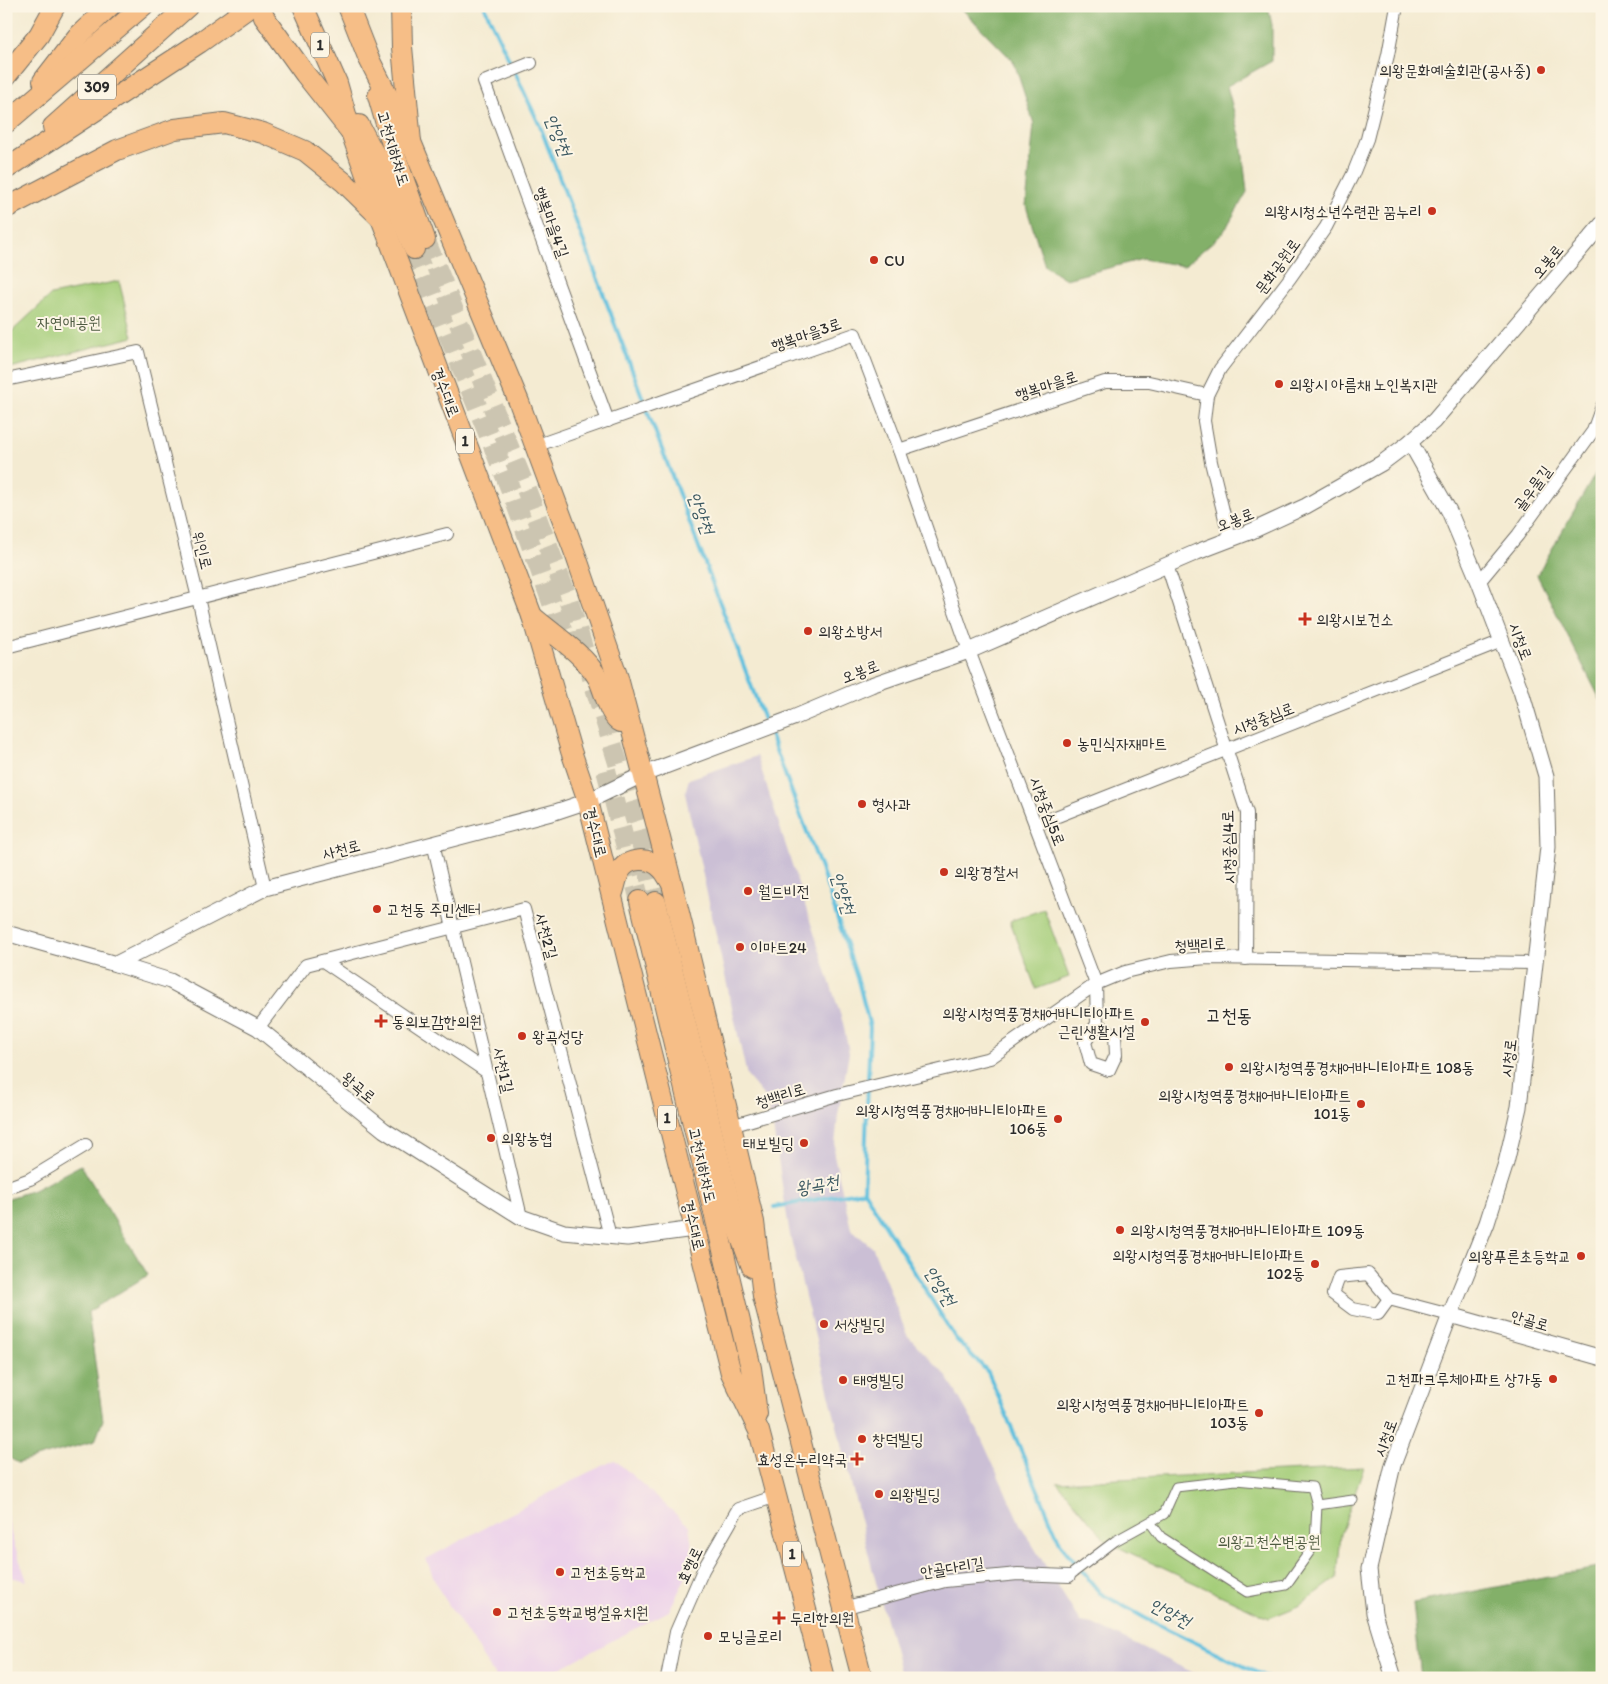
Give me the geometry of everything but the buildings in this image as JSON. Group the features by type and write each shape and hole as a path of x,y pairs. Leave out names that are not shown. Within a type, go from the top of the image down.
{"main road":[{"path":"6,76 39,35 55,6"},
{"path":"11,119 77,37 110,6"},
{"name":"309","path":"11,119 143,6"},
{"name":"309","path":"6,169 188,6"},
{"path":"6,169 199,43 251,6"},
{"path":"260,6 264,17 305,74 351,132"},
{"name":"경수대로","path":"303,6 337,83 351,132 381,218 532,616 571,751 588,801 731,1373 758,1431 824,1678"},
{"name":"1","path":"348,6 368,57 411,142 519,402 618,678 672,884 754,1222 763,1296 862,1678"},
{"path":"401,6 402,47 411,142"},
{"name":"고천지하차도","path":"337,83 419,244 368,57"},
{"path":"6,208 117,150 175,129 224,123 263,133 305,151 345,183 381,218"},
{"path":"532,616 563,642 595,673 617,720 621,722 626,717 625,707"},
{"path":"612,895 620,871 629,862 636,859 648,860 662,868 672,884"},
{"name":"고천지하차도","path":"758,1431 751,1368 648,902 733,1217 763,1296"}],"street":[{"name":"문화공원로","path":"1230,539 1211,462 1204,421 1207,395 1220,369 1290,278 1326,227 1353,174 1369,131 1388,55 1397,6"},
{"name":"행복마을4길","path":"531,63 484,82 608,421"},
{"name":"오봉로","path":"644,774 794,718 871,684 969,651 1167,565 1252,532 1306,506 1382,464 1434,421 1602,224"},
{"name":"행복마을3로","path":"535,446 855,334 899,450 969,651"},
{"name":"위인로","path":"6,380 138,352 198,598 265,888"},
{"name":"행복마을로","path":"899,450 1105,382 1148,382 1207,395"},
{"name":"골우물길","path":"1479,582 1518,535 1593,431 1602,406"},
{"name":"시청로","path":"1394,1678 1374,1613 1369,1569 1393,1465 1487,1223 1506,1163 1517,1116 1548,847 1546,776 1521,691 1449,511 1410,442"},
{"path":"6,647 447,534"},
{"name":"시청중심4로","path":"1167,565 1247,813 1246,959"},
{"name":"시청중심로","path":"1035,825 1502,642"},
{"name":"시청중심5로","path":"969,651 1096,984 1097,1024"},
{"path":"588,801 644,774"},
{"name":"사천로","path":"116,964 265,888 555,812 588,801"},
{"name":"사천1길","path":"433,843 521,1217"},
{"name":"사천2길","path":"258,1028 306,965 524,909 610,1236"},
{"name":"왕곡로","path":"6,933 116,964 170,982 258,1028 384,1130 521,1217 564,1232 627,1238 694,1229"},
{"name":"청백리로","path":"731,1126 837,1094 990,1058 1096,984 1125,972 1171,961 1208,958 1536,962"},
{"path":"323,961 487,1072"},
{"path":"6,1188 30,1178 86,1145"},
{"path":"1389,1299 1450,1315"},
{"name":"안골로","path":"1450,1315 1602,1358"},
{"path":"1069,1576 1115,1541 1164,1514 1176,1487 1236,1480 1312,1487 1317,1505 1315,1544 1286,1585 1247,1592 1160,1537 1150,1522"},
{"name":"효행로","path":"667,1678 676,1632 703,1570 738,1509 776,1496"},
{"path":"1317,1505 1353,1500"},
{"name":"안골다리길","path":"843,1608 945,1581 1018,1574 1069,1576"}],"shaded area":[{"path":"757,756 843,1023 849,1053 838,1115 834,1155 851,1229 873,1248 907,1335 948,1378 978,1431 1021,1526 1080,1622 1093,1624 1204,1678 902,1678 871,1564 790,1235 767,1100 747,1076 685,793 689,779"},
{"name":"고천초등학교","path":"615,1460 689,1526 694,1561 669,1611 541,1678 496,1678 438,1588 426,1559 585,1474"},
{"path":"6,1512 13,1541 27,1581 6,1576"}],"green space":[{"path":"959,6 1268,6 1272,25 1272,61 1227,86 1241,139 1247,192 1223,233 1184,266 1143,259 1066,279 1045,266 1026,206 1034,124 1014,62"},
{"name":"자연애공원","path":"119,281 133,337 6,369 6,337 51,295"},
{"path":"1602,462 1602,703 1537,575"},
{"path":"1044,909 1069,977 1036,989 1010,921"},
{"path":"81,1165 148,1275 88,1312 103,1420 95,1441 18,1463 6,1456 6,1199 34,1190"},
{"name":"의왕고천수변공원","path":"1364,1467 1341,1534 1337,1578 1299,1606 1269,1618 1107,1542 1057,1482"},
{"path":"1602,1567 1602,1678 1421,1678 1413,1603"}],"waterway":[{"name":"안양천","path":"484,6 540,126 766,725"},
{"name":"안양천","path":"769,732 823,874 859,984 870,1027 864,1191 956,1339 988,1372 1061,1545 1100,1593 1145,1618 1268,1678"},
{"name":"왕곡천","path":"774,1207 864,1191"}],"tunnel":[{"path":"425,239 526,489 568,599 636,822 656,902"},
{"path":"414,249 512,493 570,652"},
{"path":"606,770 640,901"}],"place":[{"name":"의왕문화예술회관(공사중)","path":"1541,70"},
{"name":"의왕시청소년수련관 꿈누리","path":"1432,211"},
{"name":"CU","path":"874,260"},
{"name":"의왕시 아름채 노인복지관","path":"1279,384"},
{"name":"의왕시보건소","path":"1305,619"},
{"name":"의왕소방서","path":"808,631"},
{"name":"농민식자재마트","path":"1067,743"},
{"name":"형사과","path":"862,804"},
{"name":"의왕경찰서","path":"944,872"},
{"name":"월드비전","path":"748,891"},
{"name":"고천동 주민센터","path":"377,909"},
{"name":"이마트24","path":"740,947"},
{"name":"동의보감한의원","path":"381,1021"},
{"name":"의왕시청역풍경채어바니티아파트 근린생활시설","path":"1145,1022"},
{"name":"왕곡성당","path":"522,1036"},
{"name":"의왕시청역풍경채어바니티아파트 108동","path":"1229,1067"},
{"name":"의왕시청역풍경채어바니티아파트 101동","path":"1361,1104"},
{"name":"의왕시청역풍경채어바니티아파트 106동","path":"1058,1119"},
{"name":"의왕농협","path":"491,1138"},
{"name":"태보빌딩","path":"804,1143"},
{"name":"의왕시청역풍경채어바니티아파트 109동","path":"1120,1230"},
{"name":"의왕푸른초등학교","path":"1581,1256"},
{"name":"의왕시청역풍경채어바니티아파트 102동","path":"1315,1264"},
{"name":"서상빌딩","path":"824,1324"},
{"name":"고천파크루체아파트 상가동","path":"1553,1379"},
{"name":"태영빌딩","path":"843,1380"},
{"name":"의왕시청역풍경채어바니티아파트 103동","path":"1259,1413"},
{"name":"창덕빌딩","path":"862,1439"},
{"name":"효성온누리약국","path":"857,1459"},
{"name":"의왕빌딩","path":"879,1494"},
{"name":"고천초등학교","path":"560,1572"},
{"name":"고천초등학교병설유치원","path":"497,1612"},
{"name":"두리한의원","path":"779,1618"},
{"name":"모닝글로리","path":"708,1636"}],"district":[{"name":"고천동","path":"1229,1015"}]}
